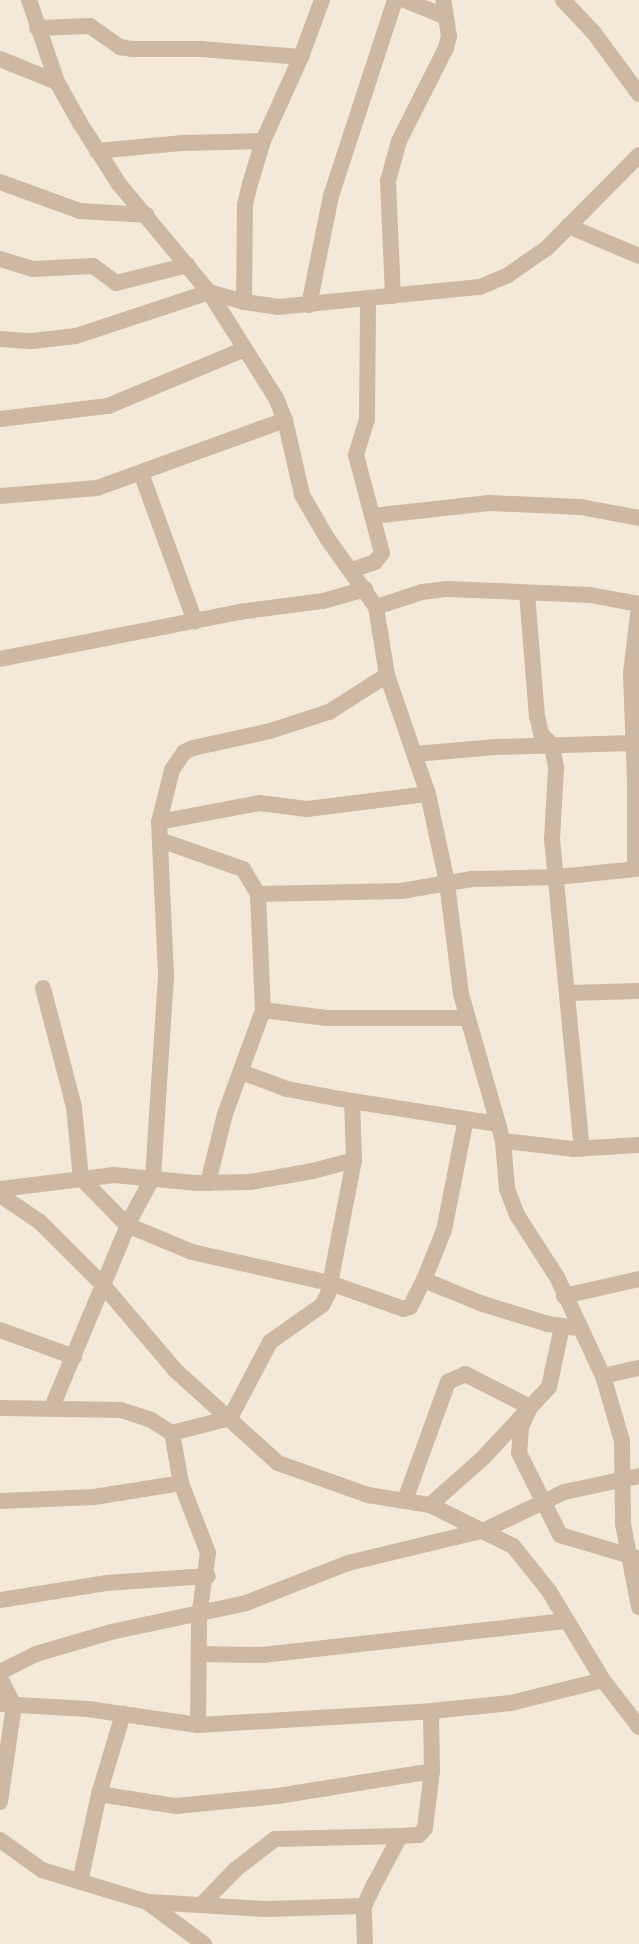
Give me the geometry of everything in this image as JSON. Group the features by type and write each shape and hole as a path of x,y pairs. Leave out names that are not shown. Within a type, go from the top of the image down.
{"street":[{"path":"29,0 57,82 119,184 209,292 245,349 285,420 302,495 327,538 376,607 387,675 428,794 447,883 467,1018 503,1141 509,1198 544,1254 564,1296 570,1327 603,1376 625,1453 622,1481 639,1607"},
{"path":"244,302 245,205 263,141 301,57 322,0"},
{"path":"309,305 331,196 395,0"},
{"path":"393,296 390,170 399,141 446,48 445,8 405,0"},
{"path":"563,0 594,33 639,94"},
{"path":"37,28 90,26 120,47 133,49 201,49 301,57"},
{"path":"0,59 57,82"},
{"path":"97,151 181,143 263,141"},
{"path":"0,339 32,341 76,336 209,292 244,302 309,305 480,287 508,275 547,248 639,155"},
{"path":"0,182 80,211 147,215"},
{"path":"568,226 639,256"},
{"path":"0,259 33,269 93,266 116,283 188,265"},
{"path":"352,570 381,559 356,455 367,420 368,298"},
{"path":"0,419 108,406 245,349"},
{"path":"0,496 97,488 285,420"},
{"path":"141,473 195,621"},
{"path":"372,516 489,503 581,507 639,518"},
{"path":"0,659 195,621 323,601 365,589"},
{"path":"258,894 386,892 472,879 558,877 637,869 637,783 632,743 631,673 639,606 590,595 448,589 422,592 376,607"},
{"path":"527,593 537,716 541,734 552,745 556,784 552,839 582,1149"},
{"path":"52,1407 127,1225 153,1177 166,975 159,822 172,770 184,752 329,712 387,675"},
{"path":"415,754 632,743"},
{"path":"159,822 260,803 307,809 428,794"},
{"path":"160,840 243,869 258,894 263,1010 225,1114 208,1183"},
{"path":"43,988 74,1107 81,1178 127,1225 192,1252 330,1283 406,1309 424,1280 444,1230 466,1119"},
{"path":"568,993 639,991"},
{"path":"263,1010 326,1018 467,1018"},
{"path":"241,1072 287,1089 498,1124"},
{"path":"0,1408 121,1410 151,1420 172,1433 230,1418 270,1342 322,1305 330,1283 354,1160 352,1101"},
{"path":"503,1141 582,1149 639,1145"},
{"path":"0,1192 81,1178 153,1177 208,1183 250,1182 354,1160"},
{"path":"0,1192 40,1222 103,1285 175,1370 230,1418 260,1450 302,1474 368,1495 430,1505 513,1546 526,1560 603,1680 639,1727"},
{"path":"564,1296 639,1279"},
{"path":"424,1280 480,1303 570,1327"},
{"path":"430,1505 483,1458 553,1378 570,1327"},
{"path":"0,1330 74,1357"},
{"path":"603,1376 639,1368"},
{"path":"405,1500 448,1382 465,1374 530,1407"},
{"path":"530,1407 521,1427 519,1453 560,1535 633,1557"},
{"path":"172,1433 181,1483 202,1530 208,1553 208,1576 199,1616 198,1725"},
{"path":"0,1802 7,1704 0,1675 36,1654 111,1632 199,1616 246,1603 348,1563 485,1530 543,1500 592,1484 639,1476"},
{"path":"0,1501 94,1497 181,1483"},
{"path":"0,1600 106,1583 208,1576"},
{"path":"199,1654 262,1655 565,1621"},
{"path":"7,1704 123,1714 198,1725 511,1703 603,1680"},
{"path":"201,1905 236,1869 275,1839 400,1836 424,1832 432,1771 431,1711"},
{"path":"80,1882 99,1794 123,1714"},
{"path":"99,1794 176,1806 278,1796 432,1771"},
{"path":"365,1944 364,1906 400,1836"},
{"path":"0,1840 42,1870 147,1902 266,1909 364,1906"},
{"path":"147,1902 204,1944"}]}
